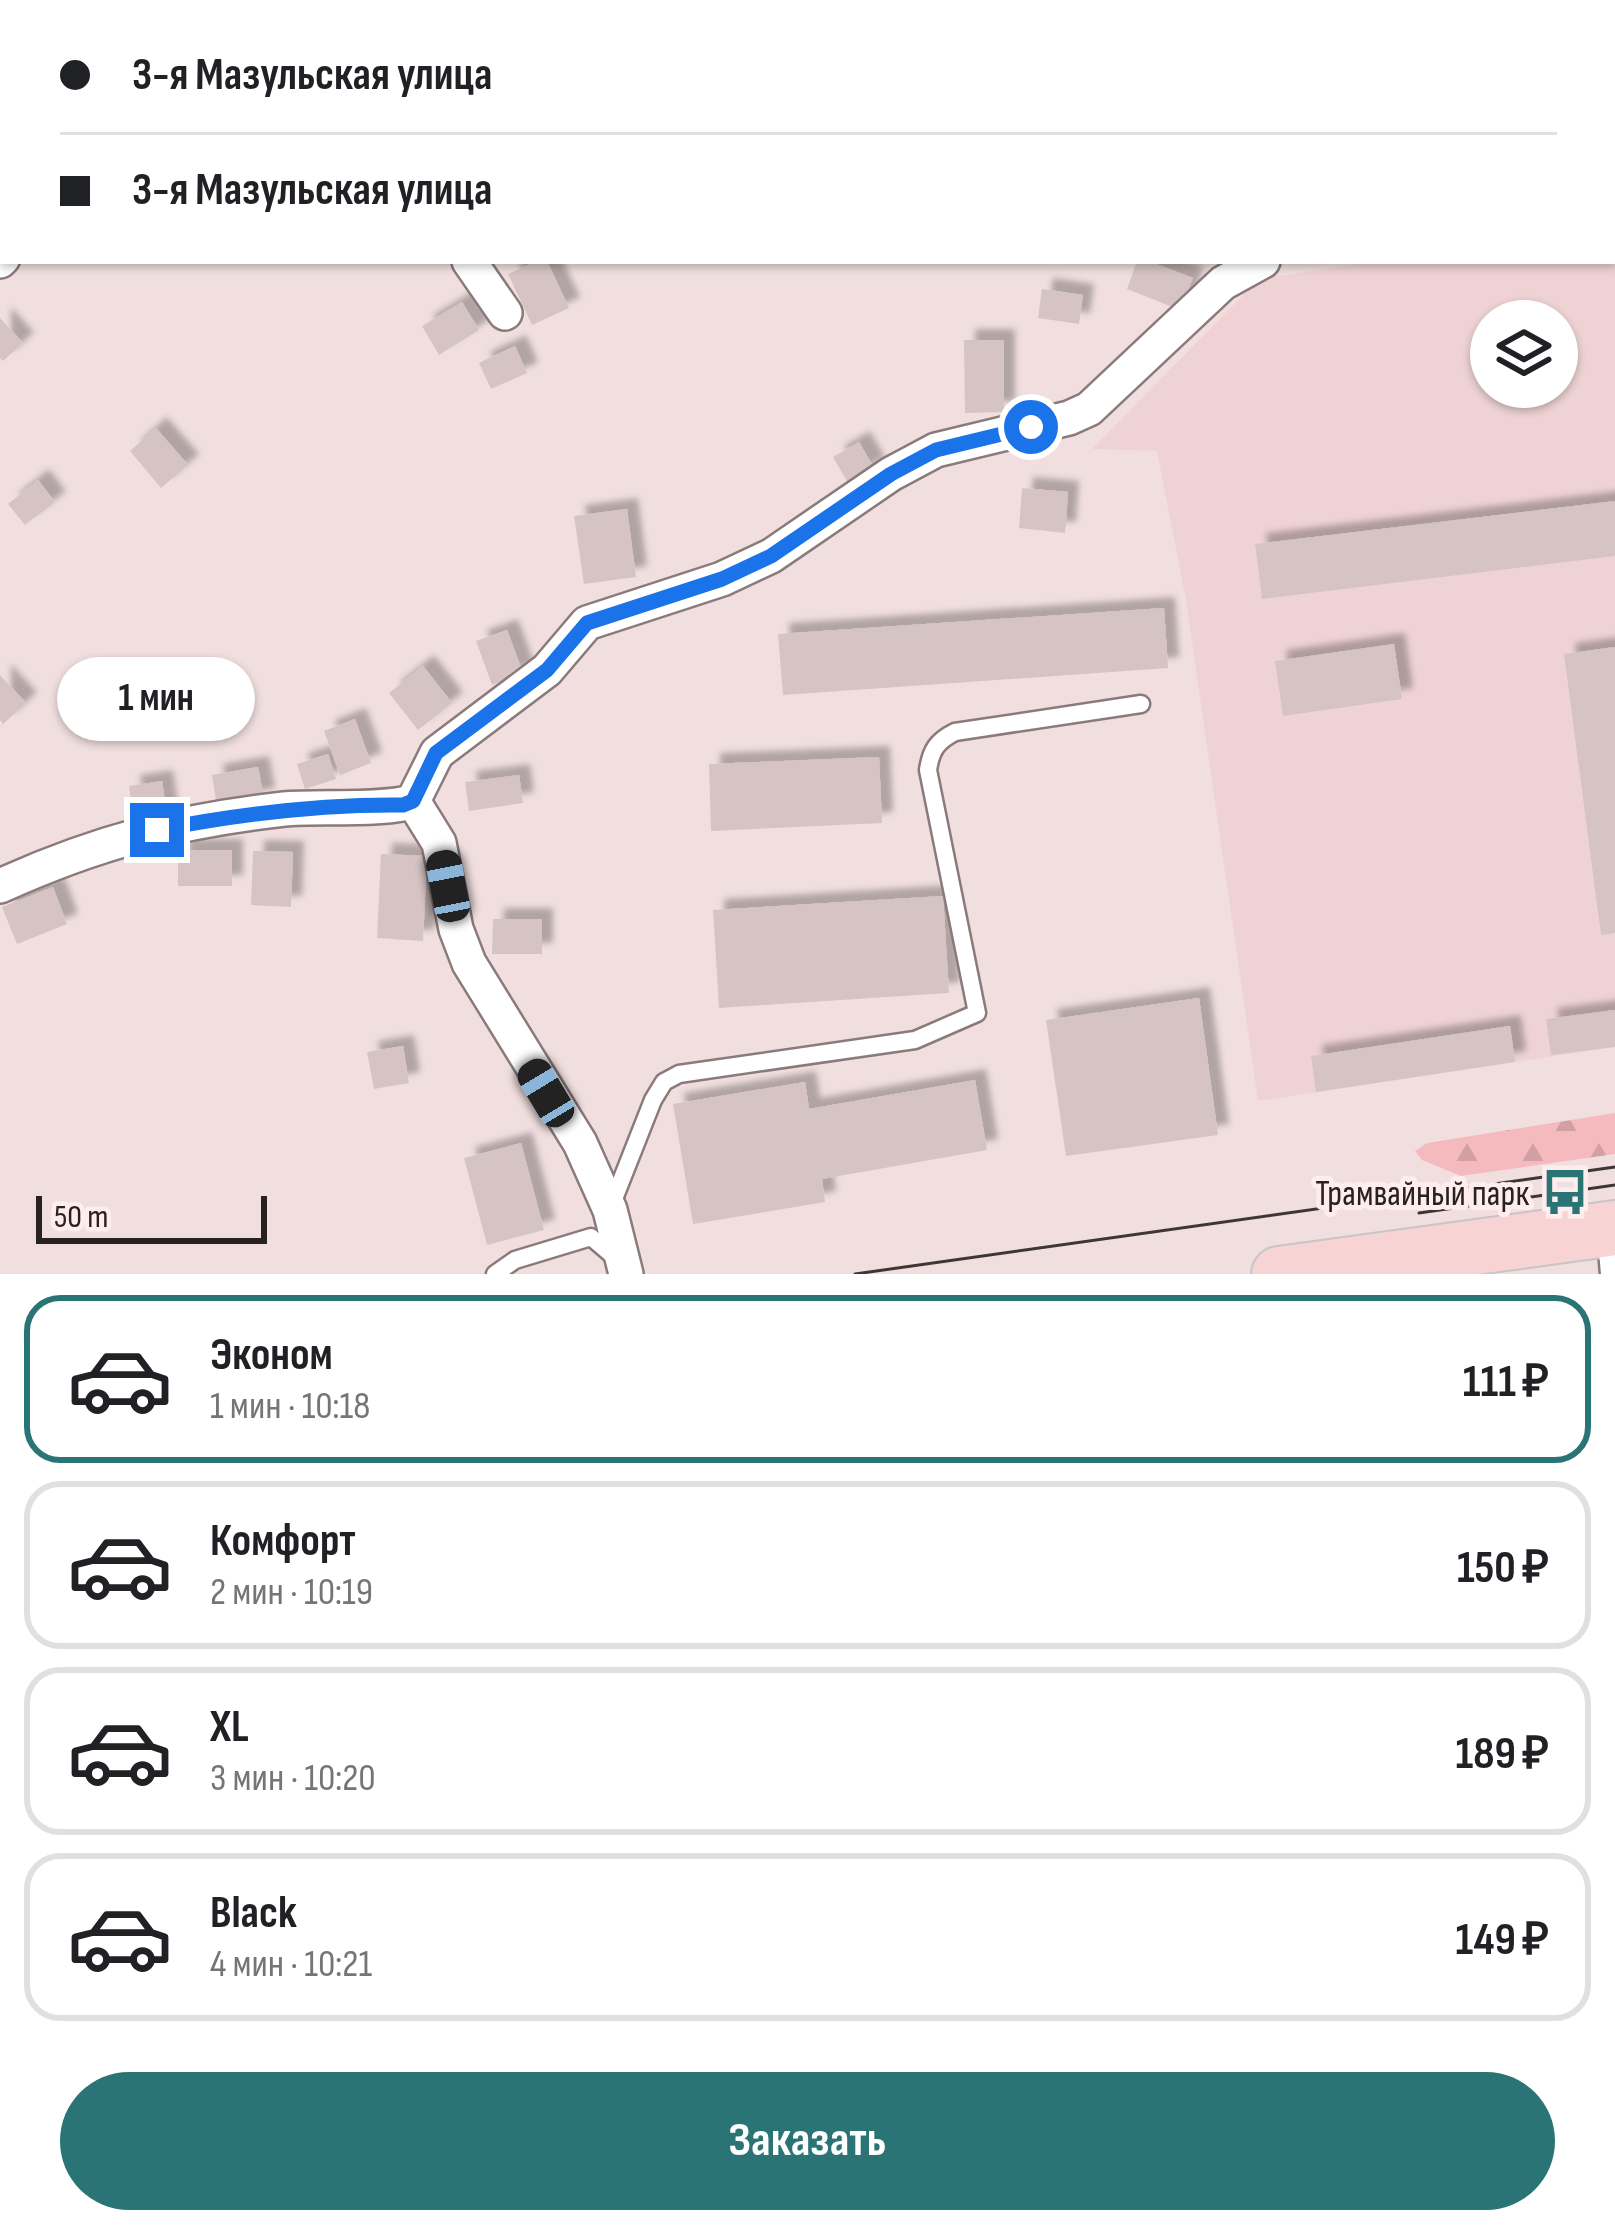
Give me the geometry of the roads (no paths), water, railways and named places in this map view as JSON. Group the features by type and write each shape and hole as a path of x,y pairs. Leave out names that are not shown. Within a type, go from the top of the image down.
{"main road":[{"path":"1280,1274 1610,1244"}],"street":[{"path":"471,264 505,313"},
{"path":"0,886 72,853 146,832 280,810 413,801 436,753 547,670 587,623 722,579 771,556 891,474 936,450 1089,410 1223,283 1258,264"},
{"path":"413,801 439,843 456,929 469,963 580,1143 610,1210 625,1269"}],"lane":[{"path":"610,1210 664,1082 680,1074 915,1040 976,1013 928,770 939,740 955,732 1141,704"},
{"path":"495,1274 515,1260 590,1238 625,1269"}],"tram line":[{"path":"855,1274 1615,1167"},
{"path":"1419,1213 1615,1185"}],"place":[{"name":"Трамвайный парк","path":"1565,1192"}]}
